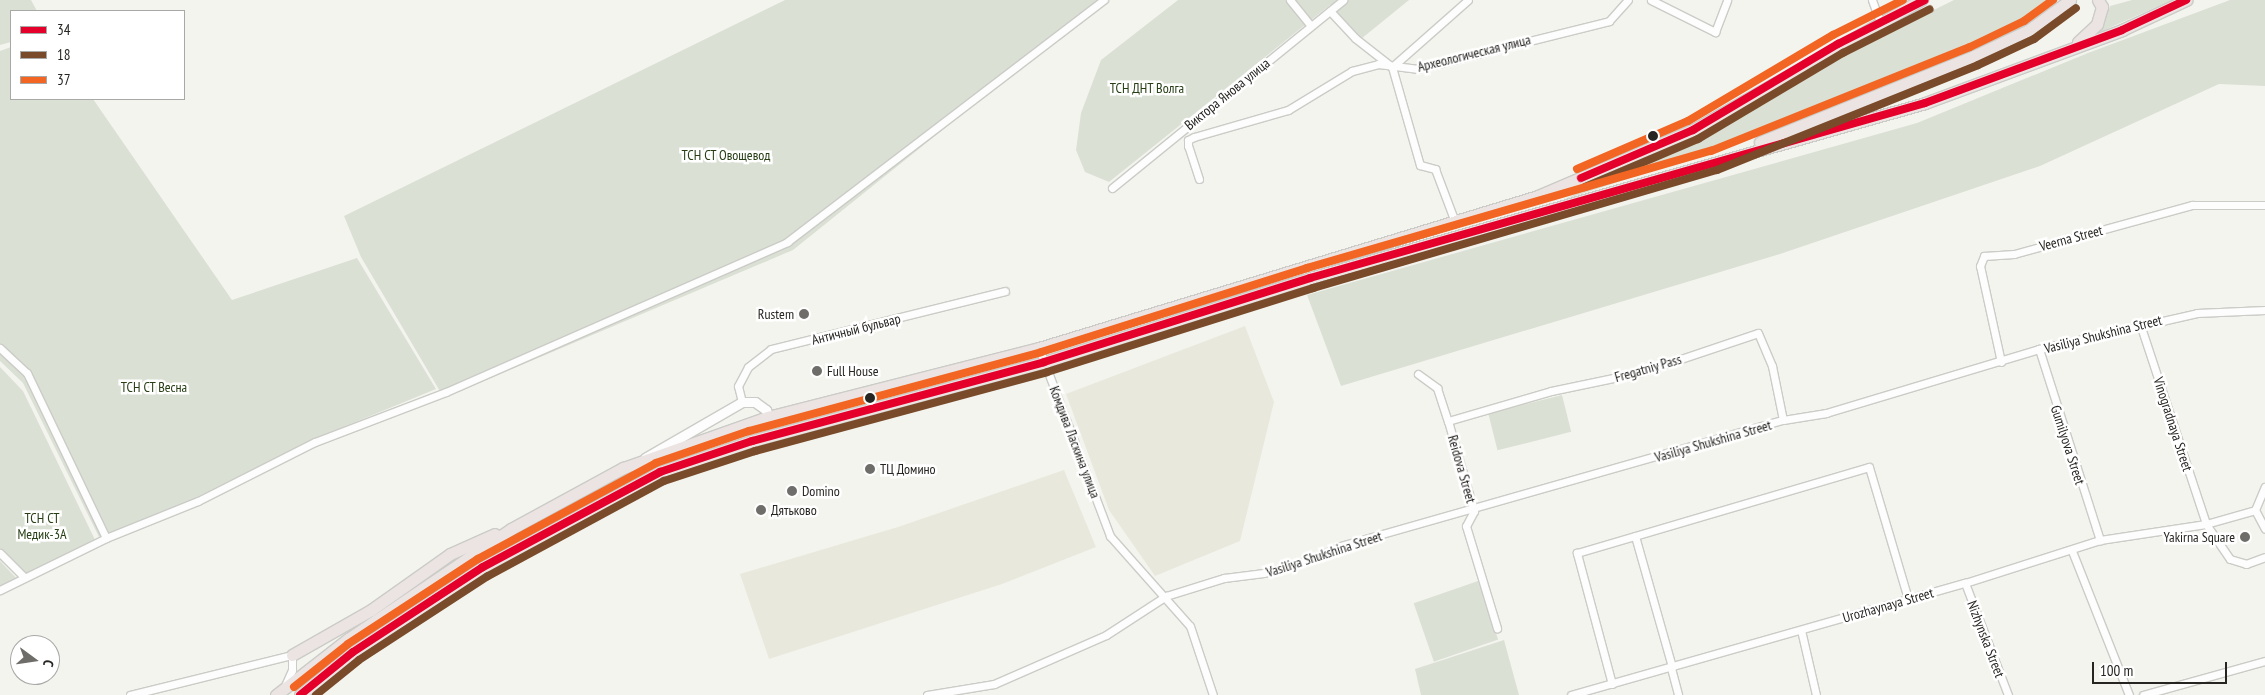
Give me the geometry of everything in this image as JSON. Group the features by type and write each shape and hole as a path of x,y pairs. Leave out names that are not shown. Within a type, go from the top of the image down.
{"main road":[{"path":"280,692 348,639 511,529 570,495 643,460 768,417 1039,348 1538,196 1693,130 1880,22 1916,2 1925,0"},
{"path":"1714,160 1915,82 2029,30 2070,0"},
{"path":"2064,51 2093,31 2100,14 2098,0"},
{"path":"300,695 353,652 483,567 660,472 752,441 1044,362 1310,278 1714,160 1925,103 2064,51 2186,0"},
{"path":"752,441 768,426 768,417"},
{"path":"292,655 371,610 450,554 511,529"}],"street":[{"path":"0,590 106,538 198,501 315,442 446,392 787,242 1104,0"},
{"path":"1290,0 1311,26"},
{"name":"Виктора Янова улица","path":"1112,188 1343,0"},
{"path":"1392,67 1468,0"},
{"name":"Археологическая улица","path":"1199,179 1188,140 1288,110 1352,71 1378,64 1417,69 1609,21 1628,0"},
{"path":"1651,0 1714,32 1727,0"},
{"path":"1872,0 1880,22"},
{"path":"1330,11 1355,38 1392,67 1420,166 1435,169 1456,222"},
{"name":"Veerna Street","path":"2002,362 1980,266 1984,256 2014,254 2192,205 2265,205"},
{"name":"Античный бульвар","path":"742,402 738,386 748,367 771,349 1004,291"},
{"name":"Vasiliya Shukshina Street","path":"927,695 994,684 1106,635 1166,596 1224,578 1264,573 1307,561 1340,546 1474,510 1783,420 1826,413 2039,350 2140,324 2197,313 2265,310"},
{"name":"Vinogradnaya Street","path":"2140,324 2206,524"},
{"name":"Fregatniy Pass","path":"1448,421 1551,391 1642,372 1758,333 1772,366 1783,420"},
{"path":"0,348 27,372 106,538"},
{"name":"Комдива Ласкина улица","path":"1039,348 1110,536 1166,596"},
{"name":"Gumilyova Street","path":"2039,350 2100,540"},
{"name":"Reidova Street","path":"1418,374 1437,388 1448,421 1474,510 1466,526 1497,628"},
{"path":"643,460 660,446 742,402 755,402 766,410 768,417"},
{"path":"1612,684 1577,553 1869,467 1908,600"},
{"path":"2255,510 2265,487"},
{"path":"2255,510 2206,524 2230,560 2246,564 2265,557"},
{"path":"2255,510 2265,529"},
{"name":"Urozhaynaya Street","path":"1572,695 1908,600 2072,551 2100,540 2206,524"},
{"path":"1635,536 1672,667 1678,695"},
{"path":"2072,551 2129,695"},
{"path":"0,553 24,577"},
{"name":"Nizhynska Street","path":"1965,583 2008,695"},
{"path":"1166,596 1190,626 1213,695"},
{"path":"1801,630 1816,695"},
{"path":"130,695 292,655 292,670 280,692"},
{"path":"2143,695 2265,661"}],"shaded area":[{"path":"1245,326 1274,402 1240,541 1155,576 1109,510 1066,394"},
{"path":"1064,470 1096,547 1002,584 769,659 740,574 898,527"}],"green space":[{"path":"0,0 31,0 36,10 10,10 10,42 0,45"},
{"name":"ТСН СТ Овощевод","path":"785,0 1104,0 793,250 444,398 361,257 344,216"},
{"name":"ТСН ДНТ Волга","path":"1178,0 1409,0 1361,39 1330,5 1109,182 1085,172 1076,150 1081,113 1101,60"},
{"path":"1954,0 2057,0 2034,21 1954,63 1779,129 1563,200 1738,118 1859,47"},
{"path":"2132,0 2172,0 2100,32 2110,6"},
{"path":"2230,0 2265,0 2265,86 2219,84 2040,166 1780,254 1341,386 1307,295 1917,123 2088,53"},
{"name":"ТСН СТ Весна","path":"10,47 10,100 94,100 232,300 357,258 436,389 307,442 187,502 99,537 23,383 0,361 0,51"},
{"name":"ТСН СТ Медик-3А","path":"0,367 23,391 98,546 27,579 0,553"},
{"path":"1562,395 1571,432 1497,450 1488,413"},
{"path":"0,561 22,584 0,596"},
{"path":"1478,581 1498,640 1434,662 1414,603"},
{"path":"1504,640 1519,695 1421,695 1415,669"}],"transit line":[{"name":"37","path":"1577,169 1688,121 1833,35 1903,0"},
{"name":"34","path":"1581,178 1693,130 1838,44 1925,0"},
{"name":"37","path":"294,687 348,644 478,559 656,463 749,431 1041,352 1307,268 1711,151 1970,47 2024,21 2053,0"},
{"name":"34","path":"300,695 353,652 483,567 660,472 752,441 1044,362 1310,278 1925,103 2122,30 2186,0"},
{"name":"18","path":"316,695 359,660 488,576 664,481 755,451 1047,372 1313,288 1717,170 1978,65 2034,39 2076,8"},
{"name":"18","path":"1585,187 1698,139 1843,53 1930,9"}],"place":[{"name":"Rustem","path":"804,314"},
{"name":"Full House","path":"817,371"},
{"name":"ТЦ Домино","path":"870,469"},
{"name":"Domino","path":"792,491"},
{"name":"Дятьково","path":"761,510"},
{"name":"Yakirna Square","path":"2245,537"}]}
